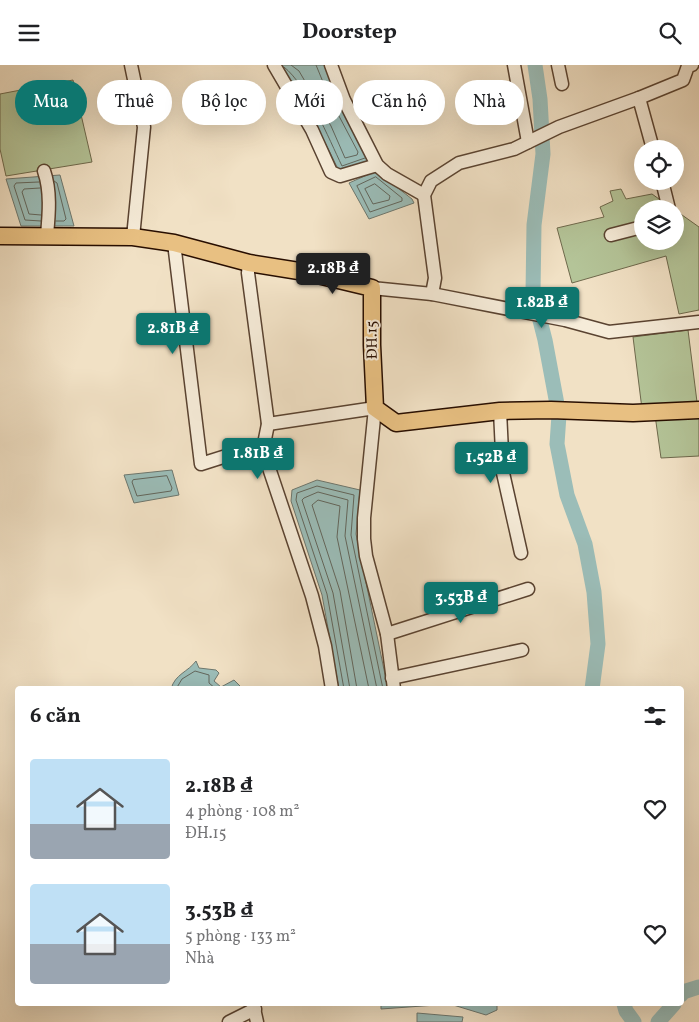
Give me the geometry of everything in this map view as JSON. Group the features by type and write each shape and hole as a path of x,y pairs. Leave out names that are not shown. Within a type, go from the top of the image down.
{"main road":[{"path":"0,236 47,233 133,237 174,243 249,263 305,272 372,289"},
{"name":"ĐH.15","path":"372,289 372,345 376,408"},
{"path":"376,408 396,423 500,411 551,409 633,413 699,410"}],"street":[{"path":"131,65 144,127 133,237"},
{"path":"274,65 312,130 331,172 340,177 374,166"},
{"path":"331,65 344,101 367,142 374,166 424,195"},
{"path":"514,65 531,140"},
{"path":"558,65 562,84"},
{"path":"432,294 435,278 424,195 431,181 459,163 514,149 558,127 683,80 689,65"},
{"path":"639,98 651,140"},
{"path":"44,171 47,180 49,207 47,233"},
{"path":"611,235 634,229"},
{"path":"174,243 201,464 264,444"},
{"path":"249,263 248,273 268,424 264,444 270,471 312,597 325,646 332,686"},
{"path":"372,289 432,294 565,320 609,333 699,322"},
{"path":"268,424 376,408 364,519 364,539 366,556 387,634 393,683 522,650"},
{"path":"500,411 503,473 521,553"},
{"path":"374,428 396,423"},
{"path":"387,634 528,589"},
{"path":"229,1022 254,1006 257,1022"}],"green space":[{"path":"15,91 15,125 83,125 92,162 6,176 0,149 0,94"},
{"path":"621,189 626,199 652,194 660,200 634,200 634,250 684,250 684,216 699,227 699,310 679,314 666,256 572,283 557,228 604,217 600,207 613,201 610,191"},
{"path":"688,330 697,402 642,409 633,337"},
{"path":"655,415 699,417 699,456 661,458"}],"water":[{"path":"278,65 327,65 334,80 290,80 280,70"},
{"path":"343,100 371,162 342,173 338,169 316,125 343,125"},
{"path":"376,171 412,199 414,203 369,219 349,183"},
{"path":"60,175 74,226 21,226 6,179"},
{"path":"172,470 179,495 134,503 124,475"},
{"path":"317,480 360,490 356,534 387,686 338,686 322,595 291,501 292,490"},
{"path":"196,661 199,668 216,670 219,673 214,681 220,686 172,686 175,680"},
{"path":"234,680 240,686 223,686"},
{"path":"381,1006 422,1006 381,1009"},
{"path":"457,1006 497,1006 497,1010 486,1015"},
{"path":"417,1013 463,1017 462,1022 417,1022"}],"waterway":[{"path":"535,65 540,99 543,154 534,225 533,293 545,340 559,415 557,444 567,495 585,544 594,592 598,644 592,686"},
{"path":"684,992 699,987"},
{"path":"625,1006 634,1022"},
{"path":"658,1022 672,1006"}]}
